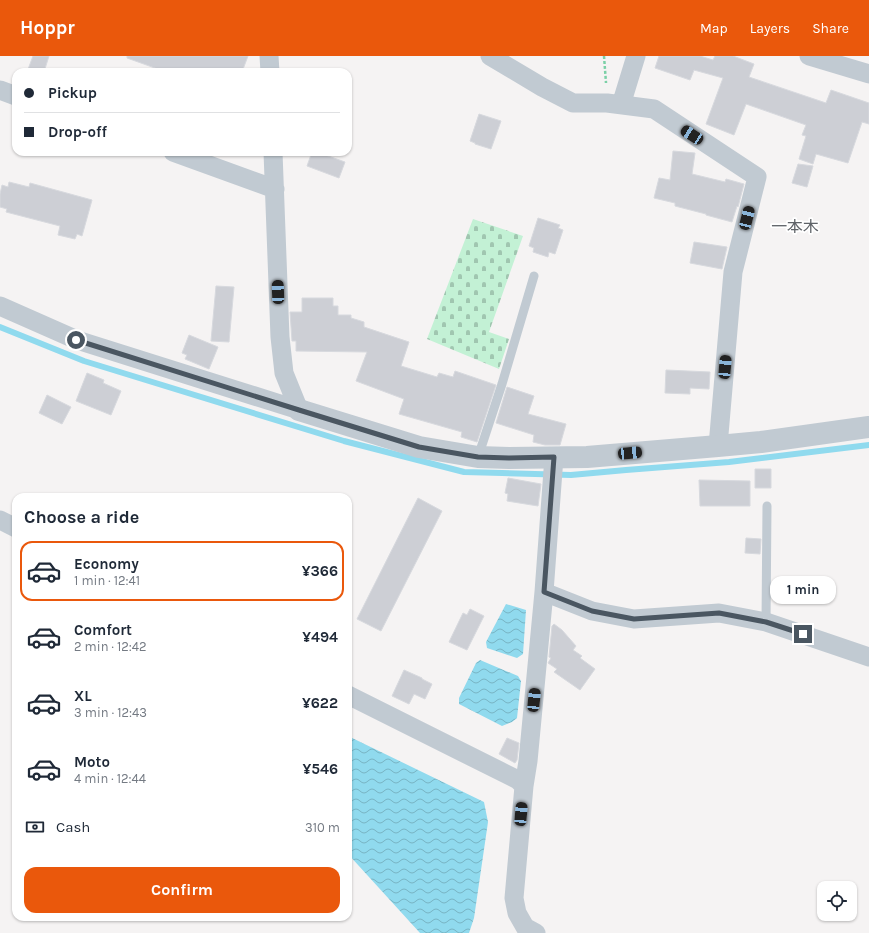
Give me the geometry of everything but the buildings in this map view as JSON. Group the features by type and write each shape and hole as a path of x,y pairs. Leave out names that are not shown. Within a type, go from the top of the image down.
{"street":[{"path":"269,56 270,68"},
{"path":"490,56 542,87 573,103 614,104 654,109 757,177 733,272 718,446"},
{"path":"614,104 636,56"},
{"path":"809,56 869,74"},
{"path":"0,90 12,94"},
{"path":"184,156 275,189"},
{"path":"273,156 280,337 284,373 299,410"},
{"path":"0,306 76,340 419,447 478,457 587,457 761,442 869,427"},
{"path":"536,933 525,927 517,913 514,898 544,592 554,457"},
{"path":"0,520 12,526"},
{"path":"544,592 592,611 634,619 719,613 766,622 869,657"},
{"path":"352,697 518,780 524,786"}],"lane":[{"path":"478,457 502,384 534,276"},
{"path":"766,622 768,506"}],"path":[{"path":"604,56 614,104"}],"green space":[{"path":"473,219 523,236 489,332 509,339 499,369 427,339"}],"water":[{"path":"506,604 526,610 523,654 517,658 487,648 486,642"},
{"path":"480,660 518,676 521,681 517,718 512,722 502,726 459,704 459,698 476,663"},
{"path":"352,738 484,802 488,822 474,918 469,933 420,933 352,858"}],"waterway":[{"path":"0,327 84,361 344,441 464,472 571,475 729,462 869,445"}],"district":[{"name":"一本木","path":"795,226"}],"route":[{"path":"76,340 419,447 478,457 554,457 544,592 592,611 634,619 719,613 766,622 803,634"}]}
